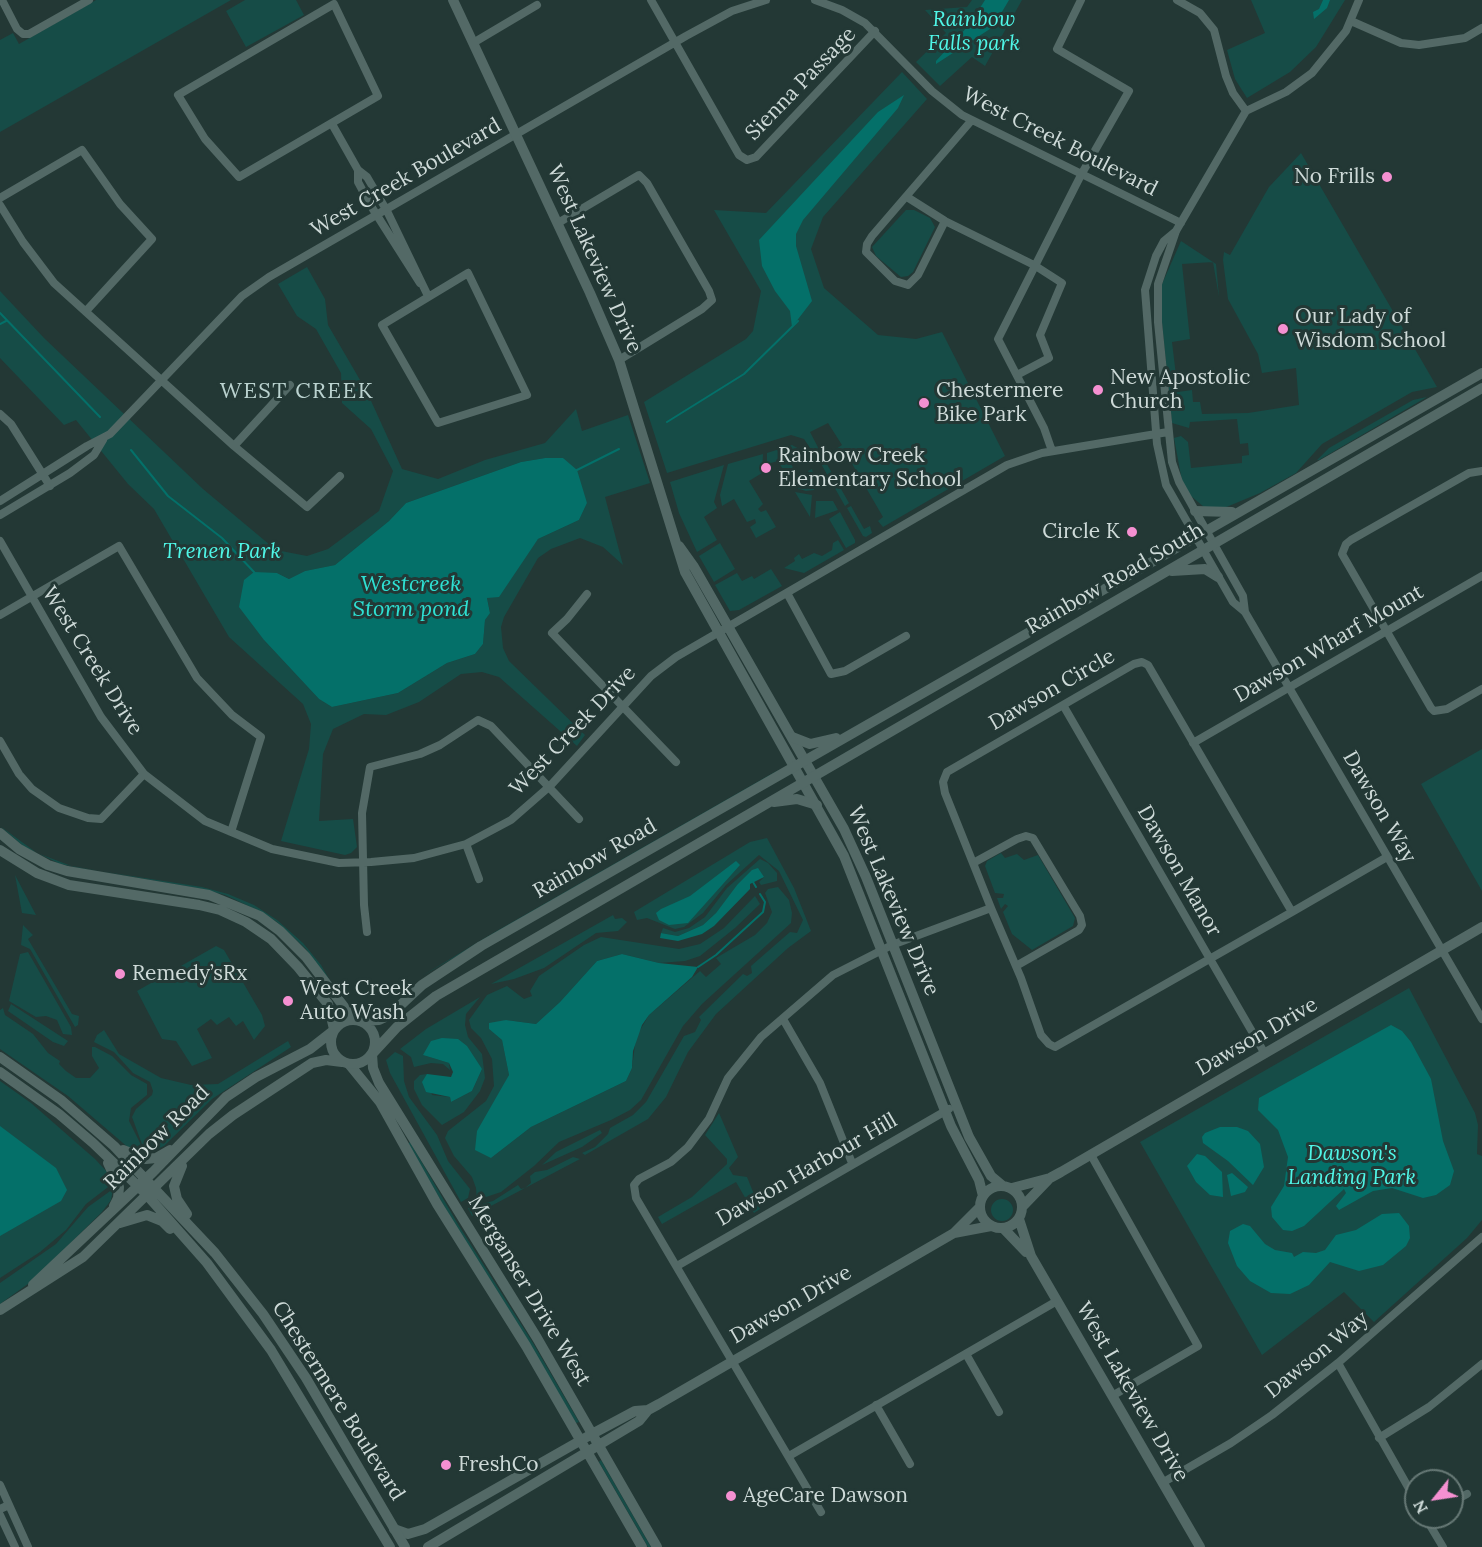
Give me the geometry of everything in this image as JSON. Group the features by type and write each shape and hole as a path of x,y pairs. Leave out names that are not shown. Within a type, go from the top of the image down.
{"street":[{"path":"2,0 23,34 28,34 89,0"},
{"name":"West Lakeview Drive","path":"453,0 558,223 619,360 677,544 694,567 723,630 794,767 844,856 887,947"},
{"path":"651,0 674,42"},
{"name":"West Creek Boulevard","path":"0,515 50,486 94,455 103,440 163,381 242,296 269,277 674,42 732,11 766,0"},
{"name":"West Creek Boulevard","path":"815,0 854,16 875,31 939,98 971,121 1180,222"},
{"path":"1052,451 1044,428 998,339 1081,175 1129,91 1057,49 1081,0"},
{"path":"1177,0 1200,13 1214,30 1226,76 1233,93 1246,111"},
{"path":"1176,231 1246,111 1286,92 1312,73 1334,48 1351,21 1359,0"},
{"path":"334,4 378,96 332,124 239,177 205,138 178,95 334,4"},
{"path":"473,42 537,5"},
{"path":"1351,21 1401,44 1419,45 1465,38 1482,28"},
{"name":"Sienna Passage","path":"674,42 739,155 747,160 756,157 875,31"},
{"path":"945,221 915,280 908,285 899,284 872,261 866,248 872,236 971,121"},
{"path":"332,124 358,170 366,177 387,210 428,296"},
{"path":"0,198 82,150 120,204 152,239 87,310"},
{"path":"358,170 358,182 428,296"},
{"path":"558,223 639,175 647,183 709,291 712,300 702,309 619,360"},
{"path":"907,197 945,221 1060,280 1062,286 1040,335 1049,358 1017,375"},
{"path":"0,205 23,242 54,283 87,310 234,446 307,507 340,477"},
{"name":"Dawson Way","path":"1176,231 1158,284 1156,298 1172,462 1179,483 1243,596 1245,612"},
{"name":"Dawson Way","path":"1176,231 1164,242 1156,256 1145,290 1157,434 1160,461 1166,484 1233,602 1245,612 1482,1020"},
{"path":"468,273 527,395 438,423 382,325 428,296 468,273"},
{"name":"Rainbow Road South","path":"768,802 1166,572 1199,544 1210,538 1238,512 1482,373"},
{"path":"234,446 290,385"},
{"name":"Rainbow Road South","path":"854,733 1482,388"},
{"path":"0,414 11,424 50,486"},
{"name":"West Creek Drive","path":"0,541 30,597 101,717 144,774 181,805 205,820 272,849 304,858 339,863 362,863 414,858 466,844 511,820 550,786 651,676 676,657 1007,465 1052,451 1168,432"},
{"name":"West Creek Boulevard","path":"0,501 87,446 103,440"},
{"path":"1482,471 1469,473 1346,544 1343,549 1343,560 1426,703 1434,711 1447,709 1482,689"},
{"path":"1195,511 1238,512"},
{"path":"0,615 119,546 197,678 232,715 261,737 231,832"},
{"path":"1166,572 1205,569 1218,577"},
{"name":"Dawson Wharf Mount","path":"1193,743 1482,576"},
{"path":"788,592 831,674 845,671 906,636"},
{"path":"586,594 567,620 552,633 676,762"},
{"name":"West Lakeview Drive","path":"723,630 792,736 856,853 887,947 979,1180 981,1201"},
{"name":"Dawson Circle","path":"1292,912 1146,663 1134,664 953,768 944,778 945,794 975,862 1041,1035 1055,1047 1210,960 1387,857"},
{"name":"Dawson Manor","path":"1063,705 1265,1054"},
{"path":"367,932 362,863 362,813 370,767 420,754 440,745 478,720 491,726 579,819"},
{"path":"792,736 810,744 854,733"},
{"name":"Rainbow Road","path":"355,1020 379,1020 390,1015 422,985 447,966 854,733"},
{"path":"0,741 19,774 32,789 59,808 88,818 101,819 144,774"},
{"path":"768,802 797,799 817,805"},
{"name":"Rainbow Road","path":"372,1054 397,1027 436,996 768,802"},
{"path":"0,833 19,849 48,865 67,871 209,895 280,931 295,945 355,1020 370,1027 375,1037 372,1054 362,1063 346,1063 331,1046 334,1030 328,1004 290,957 238,911 69,885 37,873 0,850"},
{"path":"975,862 1017,839 1026,836 1033,838 1080,916 1082,925 1079,930 1016,966"},
{"path":"466,844 479,879"},
{"path":"12,859 19,849"},
{"path":"135,895 137,883"},
{"path":"821,1512 633,1192 634,1185 639,1179 671,1162 688,1147 709,1119 728,1078 743,1057 761,1036 832,975 887,947 991,908"},
{"name":"Dawson Drive","path":"1023,1206 1050,1178 1482,927"},
{"path":"783,1019 820,1083 852,1163"},
{"path":"334,1030 355,1020"},
{"name":"Rainbow Road","path":"0,1310 72,1265 114,1226 195,1130 233,1092 310,1049 334,1030"},
{"name":"Merganser Drive West","path":"372,1054 373,1068 379,1083 537,1338 657,1547"},
{"name":"Chestermere Boulevard","path":"0,1057 61,1100 114,1146 146,1186 207,1263 271,1350 390,1547"},
{"name":"Rainbow Road","path":"23,1294 111,1211 186,1158 217,1126 307,1066 322,1060 346,1063"},
{"name":"Merganser Drive West","path":"346,1063 380,1102 442,1213 521,1337 642,1547"},
{"name":"Chestermere Boulevard","path":"0,1072 59,1114 146,1186 215,1253 263,1314 300,1368 405,1547"},
{"name":"West Lakeview Drive","path":"950,1108 989,1173 1008,1187"},
{"name":"Dawson Harbour Hill","path":"677,1266 950,1108"},
{"path":"114,1146 146,1159 156,1158 195,1130"},
{"path":"93,1143 110,1165 119,1187 118,1198 111,1211"},
{"path":"1091,1155 1198,1346 1112,1396"},
{"path":"186,1158 175,1180 177,1199 215,1253"},
{"name":"Dawson Drive","path":"1008,1187 1050,1178"},
{"path":"1008,1187 1019,1195 1023,1206 1019,1219 1004,1228 991,1226 983,1218 981,1201 992,1188 1008,1187"},
{"name":"Dawson Drive","path":"954,1233 981,1201"},
{"path":"114,1226 138,1216 154,1217 207,1263"},
{"name":"West Lakeview Drive","path":"1019,1219 1030,1256"},
{"name":"Dawson Drive","path":"428,1547 599,1446 639,1421 648,1410 954,1233 991,1226"},
{"name":"West Lakeview Drive","path":"1004,1228 1030,1256 1200,1547"},
{"name":"Dawson Way","path":"1162,1483 1252,1429 1338,1363 1482,1237"},
{"path":"789,1456 1057,1301"},
{"path":"966,1354 999,1412"},
{"path":"1338,1363 1404,1481"},
{"path":"1379,1438 1429,1407 1482,1364"},
{"path":"876,1406 910,1464"},
{"name":"Dawson Drive","path":"394,1529 408,1534 420,1532 592,1434 635,1411 648,1410"},
{"path":"515,1478 523,1491"},
{"path":"0,1485 28,1547"},
{"path":"0,1509 9,1505"},
{"path":"0,1515 15,1547"},
{"path":"1432,1529 1443,1547"}],"green space":[{"path":"96,0 231,0 0,132 0,40 13,33 19,44"},
{"path":"245,0 296,0 304,15 246,47 226,11"},
{"name":"Rainbow Falls park","path":"972,0 1022,0 985,66 972,57 940,86 916,62 946,33 925,10 967,7"},
{"path":"1251,0 1345,0 1316,47 1290,72 1247,98 1235,79 1227,50 1265,33"},
{"path":"902,72 927,99 823,217 811,249 824,288 878,335 916,339 942,332 1005,456 883,527 878,521 883,517 847,455 841,458 836,449 842,445 828,423 810,432 823,457 818,460 804,439 791,435 667,473 644,402 746,339 753,331 761,291 714,210 766,213"},
{"name":"Our Lady of Wisdom School","path":"1301,153 1437,387 1412,392 1322,444 1296,473 1260,493 1224,508 1204,507 1191,496 1182,481 1174,438 1181,436 1188,442 1191,468 1242,463 1242,456 1249,455 1248,443 1240,444 1237,419 1190,422 1189,428 1172,423 1160,302 1162,284 1181,241 1213,262 1182,264 1190,339 1172,342 1178,392 1192,390 1193,402 1200,402 1202,414 1248,413 1299,405 1296,368 1262,373 1258,354 1228,299 1223,260 1224,252 1230,255 1269,187"},
{"path":"906,210 914,210 930,218 935,227 913,272 901,277 876,256 872,247"},
{"path":"1213,262 1216,264 1219,297"},
{"name":"Trenen Park","path":"307,267 325,299 328,325 367,392 402,469 438,479 485,460 545,443 576,409 582,431 628,415 650,483 605,497 623,565 603,547 580,538 551,549 538,558 504,617 501,627 503,648 509,661 585,735 577,746 499,677 482,672 461,674 419,702 386,715 364,714 333,729 323,754 319,821 353,819 357,847 345,855 281,841 309,749 311,724 303,704 229,637 154,509 128,484 76,420 64,425 0,358 0,291 44,338 203,489 276,550 307,556 328,549 379,511 393,471 371,429 342,403 341,373 316,329 297,316 278,284","holes":["563,458 587,503 579,520 538,539 487,598 490,612 485,620 483,644 475,654 447,663 398,693 332,707 319,699 264,640 277,573 289,579 305,571 335,565 389,521 406,503 521,462"]},
{"path":"1427,397 1317,460 1329,448 1413,400"},
{"path":"792,445 801,450 807,461 803,455 797,453 788,459 806,489 814,484 808,471 812,469 816,484 814,490 806,491 793,487 778,461 767,464 767,453"},
{"path":"763,454 762,473 749,481 763,504 758,509 761,512 766,510 776,527 756,538 750,527 756,523 755,519 747,522 734,499 722,506 720,495 728,464"},
{"path":"824,459 849,503 845,506 820,462"},
{"path":"724,465 714,502 717,508 704,517 717,540 697,552 679,513 670,482"},
{"path":"795,492 812,495 810,517"},
{"path":"816,501 833,501 838,510 815,518"},
{"path":"851,506 864,529 870,526 872,533 866,537 863,536 847,508"},
{"path":"840,512 855,540 855,543 846,548 829,519"},
{"path":"838,540 844,550 804,573 784,568 795,561 794,558 799,554 802,559 814,553 822,556 832,550 833,543"},
{"path":"720,543 735,569 714,582 699,556"},
{"path":"771,569 782,586 739,610 730,611 715,585 737,573 742,581 752,576 754,579"},
{"path":"1482,749 1482,891 1421,784"},
{"path":"780,769 759,783 422,976 495,932"},
{"path":"0,826 36,852 23,846"},
{"path":"767,838 794,888 811,931 788,948 716,1014 688,1052 666,1097 648,1119 585,1155 582,1153 595,1147 608,1134 610,1128 633,1115 646,1102 684,1036 695,1032 701,1020 699,1017 743,974 747,976 752,973 751,966 790,932 797,933 803,920 779,871 759,855 726,885 703,913 684,927 675,929 647,918 637,920 634,912 750,842"},
{"path":"1001,853 1005,858 1017,854 1024,860 1038,855 1075,918 1073,926 1032,950 1012,934 1003,912 1008,906 1005,904 1001,909 997,898 1003,898 1004,894 995,893 985,866 987,861"},
{"path":"39,854 71,866 60,864"},
{"path":"760,859 768,863 777,873 777,881 761,885 759,882 764,877 737,885 716,913 703,925 678,936 661,933 663,928 675,932 689,928 705,917 727,888"},
{"path":"101,871 202,887 228,894 254,905 277,920 303,943 321,965 339,997 306,949 277,922 257,910 225,895 202,889"},
{"path":"15,875 36,915 22,913"},
{"path":"778,887 789,900 792,913 791,923 702,1004 683,1026 641,1100 630,1110 611,1120 559,1142 534,1166 501,1192 477,1200 472,1177 454,1156 445,1138 448,1131 486,1101 494,1086 492,1059 481,1038 471,1028 469,1020 487,995 507,986 524,999 532,996 530,991 539,976 584,945 601,937 679,949 700,944 724,928 755,896 760,904 700,956 685,961 659,963 622,954 597,961 560,1002 536,1024 506,1020 489,1029 502,1040 509,1075 495,1104 491,1158 531,1127 626,1081 632,1068 636,1037 649,1015 700,971 706,977 721,964 716,958 755,935 767,923 772,912 765,893 768,889"},
{"path":"613,915 615,919 622,918 627,922 618,931 596,933 544,968 514,979 491,984"},
{"path":"23,925 33,935 28,939 72,1014 79,1016 78,1025 75,1027 30,949 21,945"},
{"path":"216,946 224,950 262,1015 265,1026 254,1040 243,1021 236,1026 229,1017 217,1025 211,1019 197,1029 212,1058 192,1066 176,1041 162,1039 137,991"},
{"path":"28,952 71,1027 72,1035 63,1034 57,1020 46,1016 36,1017 9,1001 20,954"},
{"name":"Dawson's Landing Park","path":"1409,988 1475,1113 1478,1125 1477,1154 1482,1156 1482,1220 1467,1238 1374,1322 1344,1292 1262,1355 1140,1142"},
{"path":"480,997 466,1014 465,1025 468,1037 482,1054 485,1078 480,1091 464,1112 442,1125 422,1105 414,1089 414,1081 420,1075 427,1074 432,1095 450,1097 451,1102 472,1091 482,1069 423,1055 449,1063 450,1070 443,1064 431,1063 414,1067 411,1057 400,1049 426,1029"},
{"path":"11,1004 68,1041 64,1046 53,1042 8,1011"},
{"path":"3,1008 5,1015 33,1034 48,1053 60,1061 59,1064 76,1078 90,1078 99,1068 92,1056 92,1047 95,1047 112,1056 131,1075 147,1084 147,1095 131,1108 129,1121 145,1153 130,1149 68,1096 0,1049 0,1010"},
{"path":"104,1030 119,1054 161,1078 191,1085 218,1084 288,1041 291,1047 212,1099 164,1146 151,1152 143,1147 132,1117 136,1109 152,1095 150,1082 133,1073 114,1052 94,1042 97,1035"},
{"path":"395,1052 403,1056 404,1081 409,1097 437,1135 448,1161 470,1189 468,1198 461,1202 390,1073 386,1060"},
{"path":"0,1081 31,1103 95,1159 108,1173 112,1184 86,1204 66,1230 40,1252 0,1278"},
{"path":"719,1113 738,1157 729,1168 733,1175 747,1177 760,1209 754,1213 736,1182 662,1224 658,1217 692,1197 727,1164 727,1159 705,1135"},
{"path":"600,1130 602,1133 582,1147 542,1165 556,1152"},
{"path":"410,1142 579,1422 576,1423 456,1227 408,1144"},
{"path":"573,1157 580,1159 472,1216 468,1208 493,1201 518,1185 521,1189 525,1188 531,1183 530,1176 535,1172 547,1170"},
{"path":"113,1189 111,1200 102,1212 32,1281 0,1304 0,1283 56,1244 88,1207"},
{"path":"1002,1199 1010,1202 1013,1210 1010,1218 1002,1221 994,1218 991,1210 994,1202"},
{"path":"601,1460 651,1547 648,1547 599,1462"}],"water":[{"path":"985,0 1009,0 993,27 936,64 936,61 969,25"},
{"path":"1323,0 1330,0 1327,8 1314,19 1313,12 1319,9"},
{"path":"904,95 898,108 803,220 796,234 796,246 812,301 792,327 790,311 775,291 762,266 759,240 878,112"},
{"name":"Westcreek Storm pond","path":"563,458 577,470 587,503 579,520 538,539 499,597 487,598 490,613 485,620 483,644 475,654 447,663 398,693 332,707 319,699 264,640 239,607 244,580 254,572 277,573 289,579 305,571 335,565 389,521 406,503 521,462"},
{"path":"736,861 740,865 688,923 669,925 659,920 656,913 661,909 690,896"},
{"path":"758,868 764,877 750,884 750,889 714,926 702,934 678,941 660,938 661,933 678,936 703,925 716,913 737,885 752,870"},
{"path":"622,954 659,963 698,967 692,977 649,1015 642,1025 633,1051 632,1068 626,1081 531,1127 491,1158 475,1150 477,1131 509,1075 502,1040 489,1029 489,1023 506,1020 536,1024 560,1002 597,961"},
{"path":"1391,1025 1402,1031 1411,1042 1431,1079 1443,1141 1454,1171 1450,1185 1436,1195 1423,1198 1392,1188 1373,1191 1339,1210 1336,1206 1346,1193 1344,1189 1304,1226 1292,1231 1283,1230 1272,1217 1271,1207 1284,1186 1288,1157 1278,1130 1258,1110 1259,1098"},
{"path":"442,1038 458,1039 467,1046 482,1069 472,1091 451,1102 450,1097 426,1092 422,1082 427,1074 451,1077 453,1072 449,1063 423,1055 431,1041"},
{"path":"0,1126 56,1168 67,1190 61,1201 0,1236"},
{"path":"1220,1127 1237,1127 1248,1131 1260,1144 1264,1167 1253,1185 1228,1161 1203,1143 1202,1137 1205,1133"},
{"path":"1197,1154 1205,1156 1222,1172 1223,1197 1210,1195 1196,1182 1187,1166"},
{"path":"1232,1173 1248,1187 1245,1192 1231,1196 1227,1175"},
{"path":"1399,1213 1409,1226 1410,1238 1406,1246 1383,1265 1359,1271 1330,1262 1309,1285 1290,1294 1271,1293 1250,1281 1237,1266 1228,1243 1230,1231 1243,1224 1250,1226 1265,1244 1275,1250 1292,1253 1294,1257 1303,1252 1316,1253 1325,1250 1336,1235 1356,1230 1382,1214"}],"waterway":[{"path":"0,313 100,417"},
{"path":"0,324 6,321"},
{"path":"667,422 744,374 798,321"},
{"path":"577,470 619,449"},
{"path":"131,450 168,496 222,538 254,572"},
{"path":"753,882 756,887"},
{"path":"698,967 716,955 763,912 765,902 760,894"}],"place":[{"name":"No Frills","path":"1387,177"},
{"name":"Our Lady of Wisdom School","path":"1283,329"},
{"name":"New Apostolic Church","path":"1098,390"},
{"name":"Chestermere Bike Park","path":"924,403"},
{"name":"Rainbow Creek Elementary School","path":"766,468"},
{"name":"Circle K","path":"1132,532"},
{"name":"Remedy’sRx","path":"120,974"},
{"name":"West Creek Auto Wash","path":"288,1001"},
{"name":"FreshCo","path":"446,1465"},
{"name":"AgeCare Dawson","path":"731,1496"}],"district":[{"name":"WEST CREEK","path":"297,392"}]}
